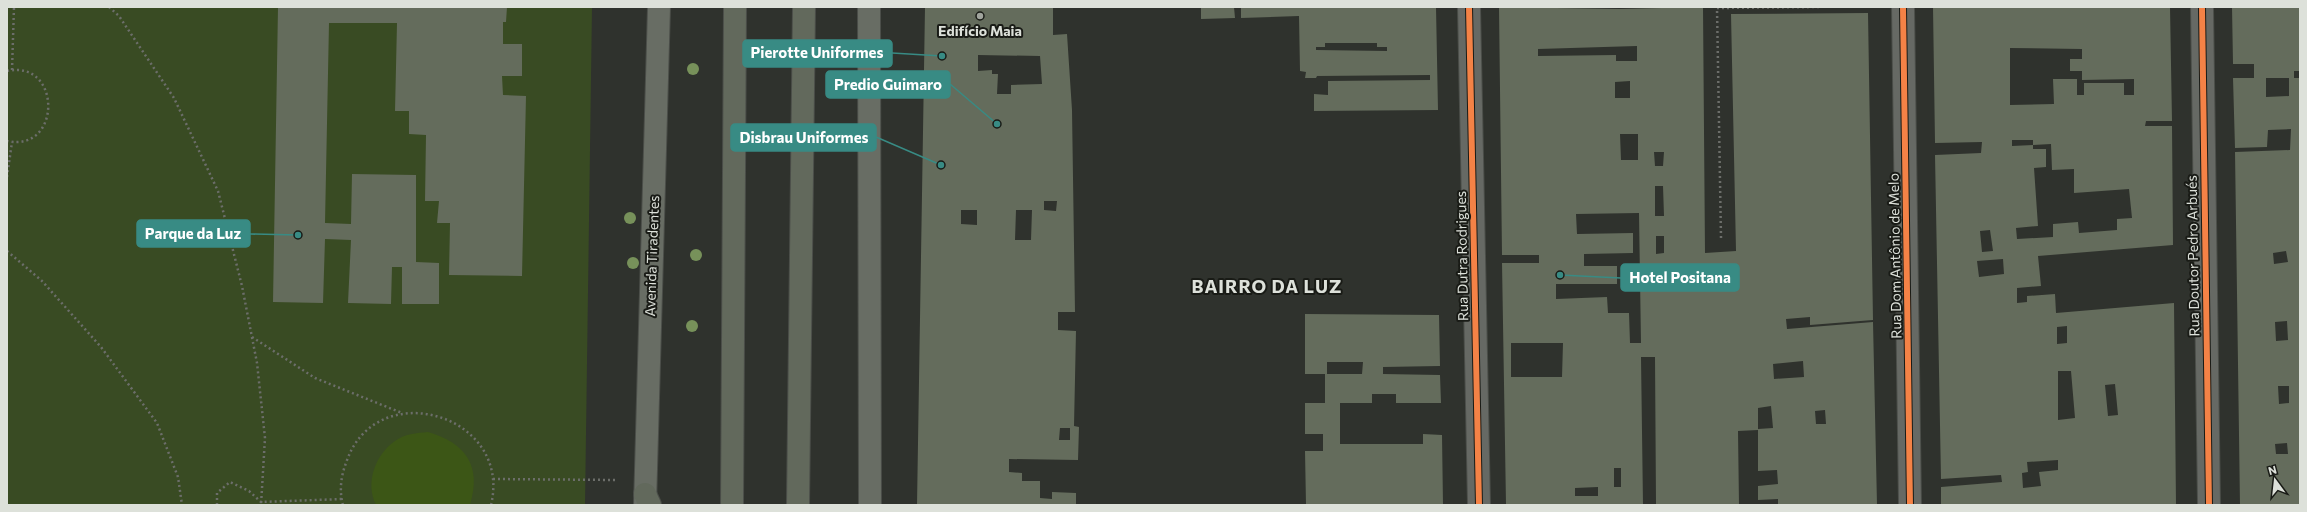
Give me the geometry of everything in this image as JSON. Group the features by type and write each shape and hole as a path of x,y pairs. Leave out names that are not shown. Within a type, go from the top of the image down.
{"highway":[{"path":"732,505 734,7"},
{"path":"798,505 804,7"}],"main road":[{"name":"Avenida Tiradentes","path":"646,496 659,7"},
{"path":"869,7 870,505"}],"street":[{"name":"Rua Dutra Rodrigues","path":"1469,7 1479,505"},
{"name":"Rua Dom Antônio de Melo","path":"1903,7 1910,505"},
{"name":"Rua Doutor Pedro Arbués","path":"2202,7 2209,505"}],"path":[{"path":"12,70 14,7"},
{"path":"109,7 119,16 174,98 218,191 242,286 257,363 265,438 261,503"},
{"path":"1721,238 1717,8 1821,7"},
{"path":"7,71 12,70 33,76 42,84 48,94 50,106 48,117 42,127 34,135 23,140 12,142 7,141"},
{"path":"7,177 12,142"},
{"path":"7,251 42,281 101,347 157,423 178,477 182,505"},
{"path":"251,337 315,378 402,414"},
{"path":"344,505 342,499 342,476 349,454 362,436 380,421 402,414 427,413 451,420 471,434 486,454 493,479 491,505"},
{"path":"493,479 646,496"},
{"path":"216,505 217,493 230,482 249,491 261,503 342,499"}],"shaded area":[{"path":"7,7 592,7 585,505 7,505"},
{"path":"428,432 452,443 468,458 474,479 470,505 376,505 373,497 372,479 377,462 382,454 395,441 402,437 411,434"}],"building":[{"path":"278,7 507,7 506,22 503,22 503,44 522,44 522,76 502,76 503,95 526,96 522,276 449,275 450,223 437,223 439,201 425,201 426,135 409,134 409,111 395,111 397,23 329,23 325,223 351,224 352,174 416,175 416,262 439,263 439,304 402,304 402,267 392,267 391,304 348,303 351,240 325,239 323,303 273,302"},
{"path":"925,7 1053,7 1053,35 1067,34 1072,110 1075,312 1058,312 1058,330 1076,331 1074,426 1079,427 1078,460 1009,459 1009,472 1022,473 1022,481 1040,481 1040,498 1052,499 1052,492 1076,493 1076,505 917,505","holes":["978,55 1040,56 1042,84 1011,85 1011,94 997,94 998,74 992,74 992,70 978,71","1044,201 1057,201 1056,211 1044,210","961,210 977,210 977,225 961,224","1016,210 1032,210 1031,240 1015,240","1060,428 1070,428 1070,440 1059,440"]},
{"path":"1201,7 1234,7 1235,18 1201,19"},
{"path":"1241,7 1436,7 1438,110 1314,111 1314,94 1328,95 1328,81 1430,80 1430,75 1317,76 1316,78 1305,78 1306,72 1300,71 1299,16 1241,18","holes":["1325,43 1377,43 1377,47 1387,47 1387,51 1316,50 1316,47 1325,47"]},
{"path":"1499,7 1620,9 1703,7 1705,253 1736,251 1731,14 1868,13 1873,320 1810,325 1810,317 1786,319 1787,329 1873,322 1877,505 1778,505 1778,499 1758,500 1758,486 1778,484 1777,470 1758,471 1758,430 1738,431 1739,505 1656,505 1655,357 1641,357 1643,505 1506,505 1502,263 1539,263 1539,255 1502,255","holes":["1637,46 1637,61 1616,61 1616,55 1538,56 1538,49","1630,81 1630,98 1615,98 1615,82","1620,134 1638,134 1638,160 1621,160","1654,152 1664,152 1663,166 1655,166","1655,186 1663,186 1664,216 1655,216","1639,213 1641,343 1630,343 1629,313 1608,313 1607,297 1556,299 1556,284 1617,284 1617,266 1584,266 1584,254 1633,253 1633,233 1577,234 1576,214","1656,236 1664,236 1664,253 1656,254","1706,270 1736,270 1736,276 1654,277 1654,271 1706,273","1511,343 1563,343 1562,377 1511,377","1803,361 1804,377 1774,379 1773,364","1771,406 1773,428 1758,429 1758,408","1825,410 1826,424 1816,424 1815,411","1614,468 1621,468 1621,487 1614,487","1598,487 1598,496 1575,496 1575,488"]},
{"path":"1933,7 2170,7 2172,121 2146,121 2145,126 2172,126 2173,245 2038,256 2041,286 2017,288 2017,303 2027,302 2027,296 2055,294 2056,313 2174,303 2176,505 1941,505 1941,487 2002,482 2001,475 1941,479 1935,155 1981,153 1982,142 1935,143","holes":["2010,48 2082,49 2082,59 2070,59 2070,71 2082,71 2082,80 2134,79 2134,95 2124,95 2124,83 2084,83 2084,95 2077,95 2077,79 2053,79 2054,104 2010,105","2012,140 2033,140 2033,145 2012,146","2051,144 2052,170 2074,169 2074,193 2129,189 2132,218 2117,219 2117,230 2079,233 2078,222 2053,224 2053,237 2017,239 2016,228 2038,226 2034,168 2046,167 2046,149 2033,149 2033,145","1990,230 1993,251 1982,252 1980,231","2003,259 2004,274 1979,277 1977,261","2067,326 2067,343 2057,344 2057,327","2058,371 2071,371 2075,418 2058,420","2115,384 2118,415 2108,416 2105,385","2058,460 2058,470 2039,472 2041,486 2023,488 2022,473 2028,472 2027,462"]},
{"path":"2232,7 2300,7 2300,71 2294,71 2294,78 2300,78 2300,505 2240,505 2235,152 2290,150 2291,129 2268,130 2267,147 2235,148 2233,78 2254,78 2254,64 2233,64","holes":["2266,78 2289,78 2289,96 2266,97","2286,251 2288,262 2274,264 2273,253","2287,321 2288,340 2276,341 2275,322","2278,386 2289,386 2289,403 2279,404","2287,443 2288,454 2276,454 2275,444"]},
{"path":"1305,314 1439,315 1440,366 1383,367 1383,374 1440,375 1441,403 1396,403 1396,394 1372,394 1372,403 1340,403 1340,444 1423,444 1423,434 1442,435 1443,505 1306,505 1305,451 1323,451 1323,434 1305,434 1305,403 1325,403 1325,374 1305,374","holes":["1327,362 1363,362 1362,374 1327,374"]}],"cycle path":[{"path":"1469,7 1479,505"},
{"path":"1903,7 1910,505"},
{"path":"2202,7 2209,505"}],"place":[{"name":"Edifício Maia","path":"980,16"},
{"name":"Pierotte Uniformes","path":"942,56"},
{"name":"Predio Guimaro","path":"997,124"},
{"name":"Disbrau Uniformes","path":"941,165"},
{"name":"Parque da Luz","path":"298,235"},
{"name":"Hotel Positana","path":"1560,275"}],"district":[{"name":"BAIRRO DA LUZ","path":"1267,287"}]}
